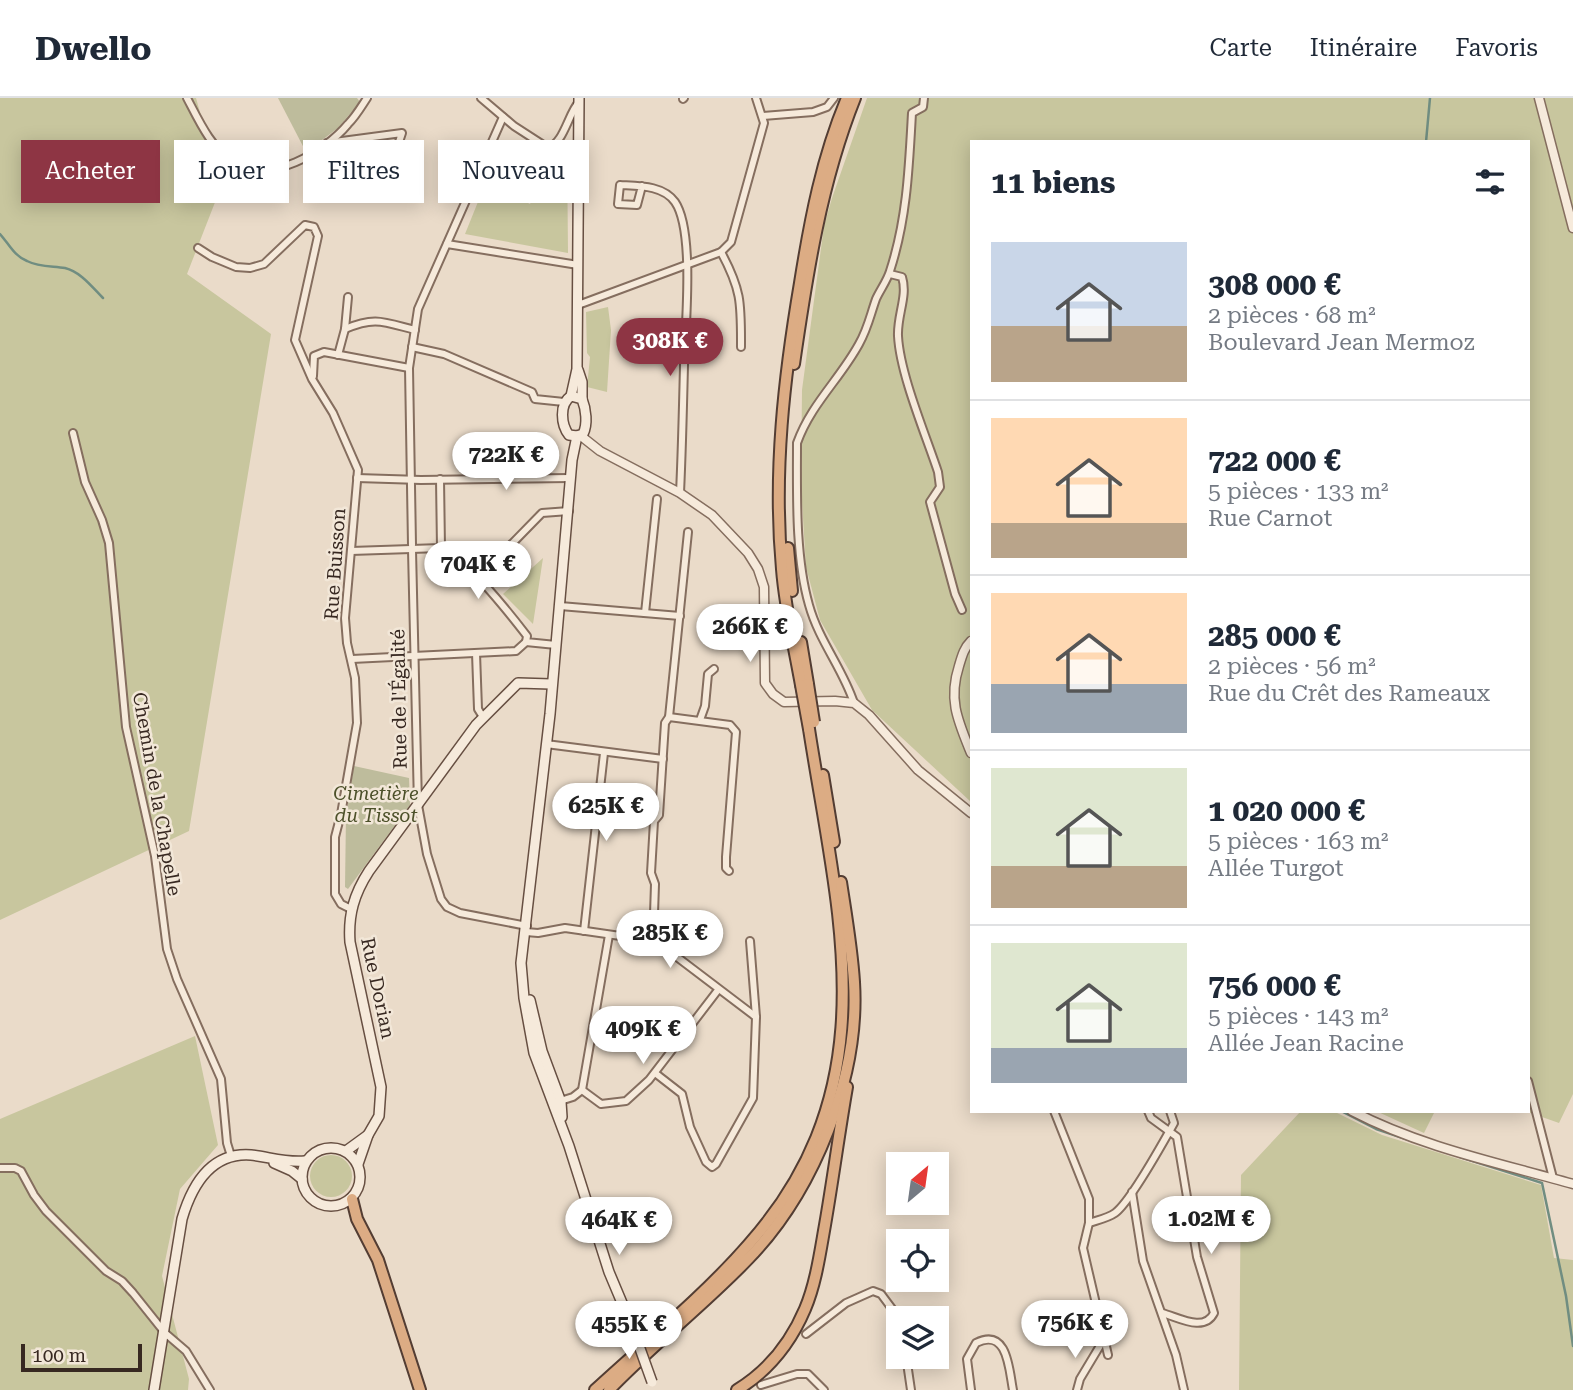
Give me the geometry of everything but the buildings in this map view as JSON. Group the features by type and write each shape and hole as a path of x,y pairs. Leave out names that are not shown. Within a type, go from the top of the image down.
{"highway":[{"path":"805,684 782,570 778,462 789,345 810,219 820,174 847,98"},
{"path":"596,1390 750,1244 786,1196 802,1168 827,1108 836,1072 844,1007 843,974 834,878 791,580 786,452 796,351 817,226 828,177 855,98"},
{"path":"737,1390 760,1374 777,1356 806,1308 828,1207 851,1065 854,984 849,934 812,729"},
{"path":"609,1390 751,1256 790,1204 820,1149 835,1110 852,1035"},
{"path":"352,1199 358,1219 378,1260 420,1390"}],"main road":[{"path":"578,434 564,425 567,399 577,369 580,99"},
{"path":"577,369 582,382 582,399 572,460 560,607 521,963 534,1054 557,1102 562,1128 609,1272 654,1386"},
{"path":"567,399 582,399"},
{"name":"Rue Dorian","path":"358,1164 368,1135 379,1116 381,1087 351,953 351,909 361,883 483,717 518,683 551,684"},
{"path":"346,1152 368,1135"},
{"path":"154,1390 182,1219 189,1196 197,1182 208,1169 231,1156 252,1156 293,1163 305,1161 323,1149 335,1148 346,1152 358,1164 360,1186 352,1199 334,1207 319,1204 306,1192 302,1179 305,1161"},
{"path":"267,1159 302,1179"}],"street":[{"path":"187,98 206,134 225,156 236,164 263,171 282,167 303,158"},
{"path":"330,140 347,126 367,98"},
{"path":"481,98 548,148 556,143 572,109 580,99"},
{"path":"578,305 721,252 731,242 764,122 756,98"},
{"path":"763,116 814,112 827,107 834,98"},
{"path":"854,703 848,682 824,643 809,606 801,566 797,443 804,424 823,393 856,349 869,326 877,298 890,274 908,193 912,113 923,107 924,98"},
{"path":"1539,98 1573,228"},
{"name":"Rue de l'Égalité","path":"503,117 418,309 409,368 418,805 427,854 441,899 447,907 460,913 526,929"},
{"path":"353,140 402,133 400,140"},
{"path":"642,186 638,205 618,205 621,185 642,186 664,192 675,202 683,228 687,263 680,494"},
{"name":"Rue Buisson","path":"198,248 236,267 250,268 264,264 305,225 314,227 318,236 295,340 333,413 358,470 345,618 347,643 355,678 357,723 335,836 335,894 341,904 351,909"},
{"path":"447,244 578,265"},
{"path":"721,252 741,298 741,347"},
{"path":"890,274 902,277 906,288 898,335 902,363 938,472 940,487 930,502 955,594 962,610"},
{"path":"338,355 345,329 348,297"},
{"path":"345,329 363,321 375,320 415,330"},
{"path":"412,347 444,354 532,392 535,399 567,399"},
{"path":"313,379 314,356 324,352 409,368"},
{"name":"Chemin de la Chapelle","path":"73,433 85,482 109,543 126,727 155,856 167,949 177,979 221,1079 227,1143 231,1156"},
{"path":"578,434 595,447 712,515 748,553 758,569 764,587 765,683 773,694 784,702 854,703 869,715 918,770 970,812"},
{"path":"357,478 571,478"},
{"path":"440,479 441,548"},
{"path":"645,612 657,499"},
{"path":"485,552 500,556 542,513 569,511"},
{"path":"526,929 538,933 565,928 641,939 648,935 654,914 655,884 651,873 654,821 659,815 665,723 669,717 688,531"},
{"path":"351,551 412,547 441,548 449,551 461,561 527,639 556,645"},
{"path":"560,607 680,616"},
{"path":"352,659 516,651 527,639"},
{"path":"970,642 963,652 953,696 958,721 970,751"},
{"path":"476,653 478,709 483,717"},
{"path":"700,720 705,706 708,674 714,669"},
{"path":"669,717 730,725 736,732 726,857 726,868 729,871"},
{"path":"546,744 663,759"},
{"path":"584,930 604,753"},
{"path":"557,1102 579,1094 582,1090 609,935"},
{"path":"648,935 756,1017"},
{"path":"655,1073 681,1094 690,1127 706,1162 712,1167 753,1098 756,1017 750,941"},
{"path":"582,1090 601,1104 626,1101 655,1073 718,990"},
{"path":"1530,1089 1553,1178"},
{"path":"1055,1113 1089,1199 1089,1223 1083,1248 1108,1355"},
{"path":"1149,1113 1151,1118 1177,1137 1196,1257 1214,1313 1210,1320 1202,1324 1161,1313"},
{"path":"1089,1223 1117,1212 1132,1192 1174,1123 1171,1113"},
{"path":"1356,1113 1376,1124 1461,1153 1573,1184"},
{"path":"0,1168 21,1171 46,1211 106,1271 122,1281 165,1332 186,1351 210,1390"},
{"path":"1132,1192 1143,1261 1176,1355 1184,1390"},
{"path":"806,1334 846,1303 873,1291 881,1294 890,1306"},
{"path":"1077,1390 1080,1379 1104,1339"},
{"path":"971,1390 967,1359 976,1343 986,1340 999,1343 1007,1354 1013,1390"},
{"path":"908,1369 911,1390"},
{"path":"761,1385 797,1374 808,1374 824,1390"}],"shaded area":[{"path":"0,98 196,98 208,140 174,140 174,203 215,203 187,274 271,334 189,831 0,920"},
{"path":"867,98 1573,98 1573,1094 1559,1123 1530,1113 1530,140 970,140 970,801 872,710 820,620 806,567 801,485 802,390 824,226"},
{"path":"478,203 568,203 568,253 465,234"},
{"path":"608,307 611,330 607,392 587,387 590,357 587,353 586,312"},
{"path":"543,558 533,624 503,594"},
{"path":"195,1036 218,1145 180,1189 162,1276 189,1379 188,1390 0,1390 0,1119"},
{"path":"1299,1113 1337,1113 1382,1135 1541,1185 1554,1258 1573,1260 1573,1390 1239,1390 1241,1175"},
{"path":"1380,1113 1434,1113 1424,1133"},
{"path":"331,1155 346,1161 352,1176 346,1191 331,1197 316,1191 310,1176 316,1161"}],"green space":[{"path":"278,98 357,98 360,102 338,128 322,140 303,140 303,146"},
{"name":"Cimetière du Tissot","path":"354,766 409,778 410,805 348,889 345,887 346,815"}],"waterway":[{"path":"1426,140 1430,98"},
{"path":"0,234 22,259 71,270 86,280 103,298"},
{"path":"1345,1113 1376,1129 1427,1146"},
{"path":"1460,1157 1542,1183 1566,1296 1573,1346"}]}
